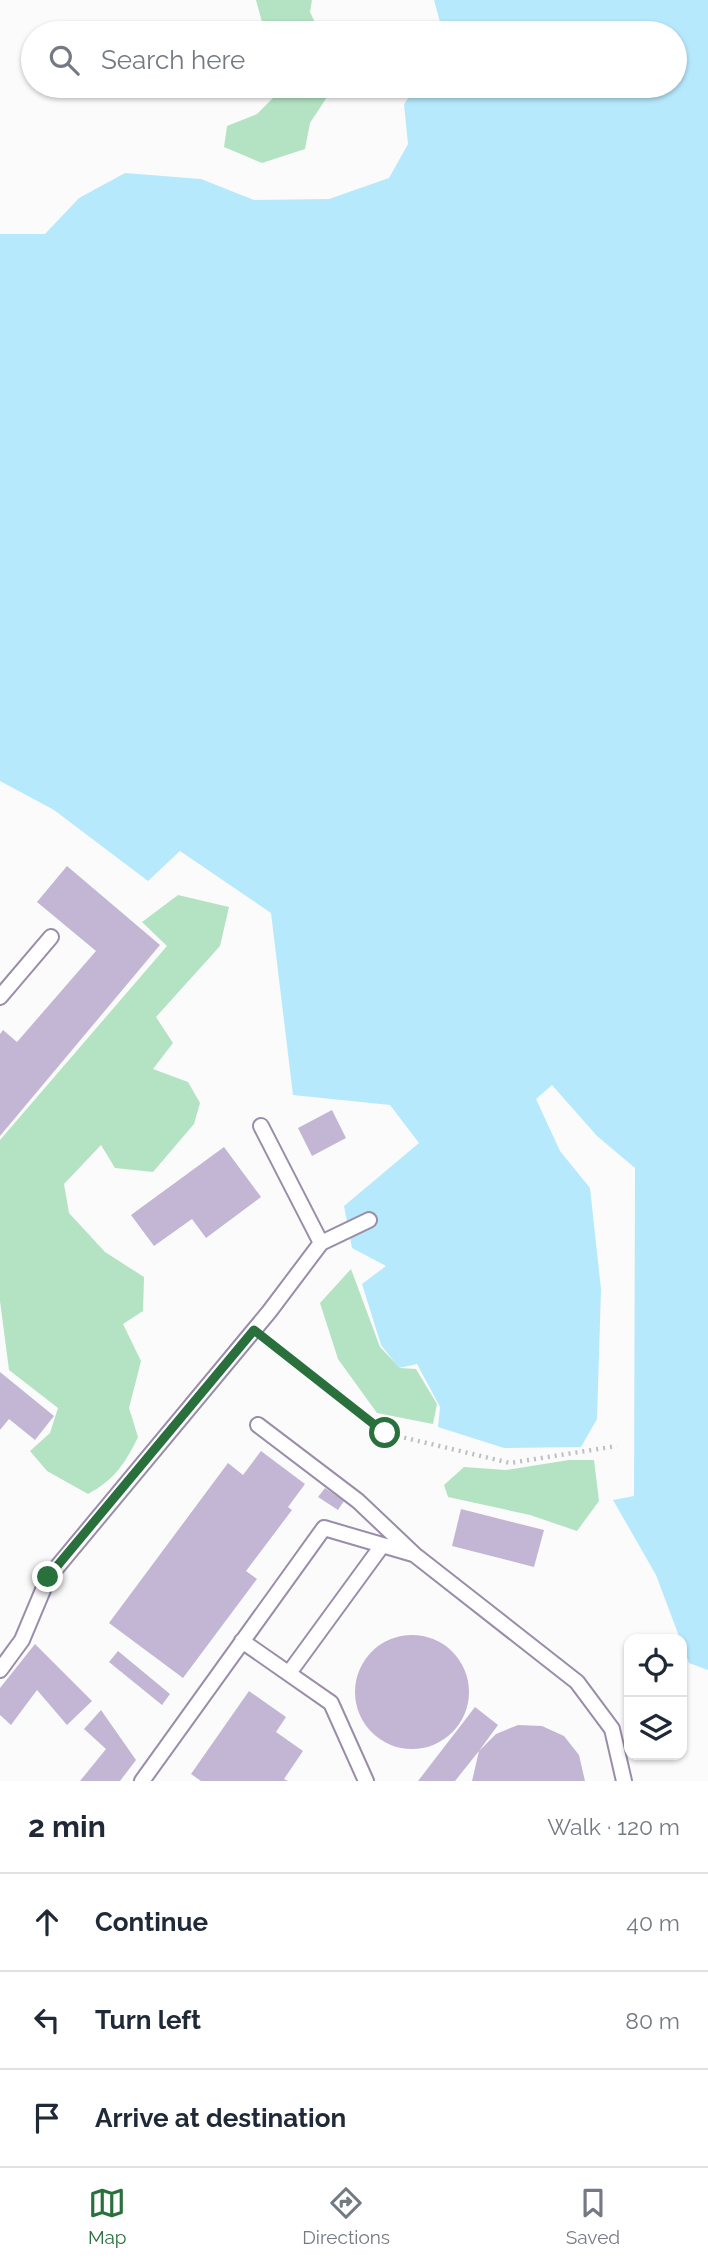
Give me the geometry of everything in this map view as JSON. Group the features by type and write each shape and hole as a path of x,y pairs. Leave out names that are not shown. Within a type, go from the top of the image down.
{"lane":[{"path":"0,997 51,937"},
{"path":"261,1126 321,1242"},
{"path":"0,1670 22,1640 48,1577 254,1330 321,1242 369,1220"},
{"path":"258,1425 358,1501 415,1555 577,1682 612,1729 624,1781"},
{"path":"142,1781 324,1528 415,1555"},
{"path":"289,1673 381,1547"},
{"path":"242,1641 331,1703 366,1781"}],"path":[{"path":"254,1330 385,1433 510,1463 617,1446"}],"green space":[{"path":"256,0 312,0 310,12 314,21 262,21"},
{"path":"273,98 326,98 310,123 305,149 262,163 224,147 227,126 257,114"},
{"path":"178,895 229,907 220,946 156,1017 173,1043 153,1069 188,1082 200,1103 194,1124 153,1172 115,1168 101,1145 64,1184 69,1213 105,1252 144,1277 143,1311 123,1324 141,1361 129,1408 138,1437 118,1470 88,1494 47,1471 30,1451 50,1433 58,1408 9,1370 0,1301 0,1140 167,946 142,922"},
{"path":"351,1269 380,1347 400,1368 416,1369 437,1404 433,1424 377,1413 338,1359 320,1303"},
{"path":"569,1460 594,1460 599,1501 577,1531 530,1515 448,1497 444,1485 464,1467 506,1470"}],"water":[{"path":"434,0 708,0 708,1670 689,1663 687,1634 678,1634 656,1575 613,1500 634,1496 635,1168 597,1136 552,1085 536,1099 560,1151 590,1188 601,1289 597,1419 581,1447 504,1448 438,1427 440,1407 417,1364 399,1368 381,1345 362,1284 386,1266 352,1248 344,1206 419,1143 390,1105 293,1095 271,913 180,851 148,881 54,810 0,781 0,234 45,234 79,198 125,173 201,179 254,200 329,199 389,178 408,144 404,104 408,98 687,98 687,21 440,21"}],"building":[{"path":"67,866 160,945 0,1136 0,1034 3,1030 17,1042 96,951 37,902"},
{"path":"332,1110 346,1138 312,1156 298,1128"},
{"path":"224,1147 261,1197 206,1238 192,1219 154,1246 131,1215"},
{"path":"0,1372 54,1416 35,1440 9,1419 0,1430"},
{"path":"261,1451 305,1484 288,1507 292,1510 246,1571 257,1579 183,1678 109,1623 228,1463 243,1475"},
{"path":"325,1488 344,1501 338,1510 318,1497"},
{"path":"461,1509 544,1530 534,1567 452,1546"},
{"path":"412,1635 434,1639 453,1651 465,1670 469,1692 465,1714 453,1733 434,1745 412,1749 390,1745 371,1733 359,1714 355,1692 359,1670 371,1651 390,1639"},
{"path":"35,1644 92,1701 67,1725 37,1690 11,1725 0,1715 0,1688"},
{"path":"118,1651 170,1694 162,1705 109,1662"},
{"path":"249,1691 286,1717 276,1732 303,1751 284,1779 288,1781 201,1781 191,1774"},
{"path":"475,1707 498,1725 479,1751 455,1781 418,1781"},
{"path":"101,1710 136,1760 120,1781 80,1781 106,1749 84,1729"},
{"path":"518,1725 542,1726 564,1736 579,1755 585,1781 472,1781 479,1751 496,1734"}],"route":[{"path":"48,1577 254,1330 385,1433"}]}
